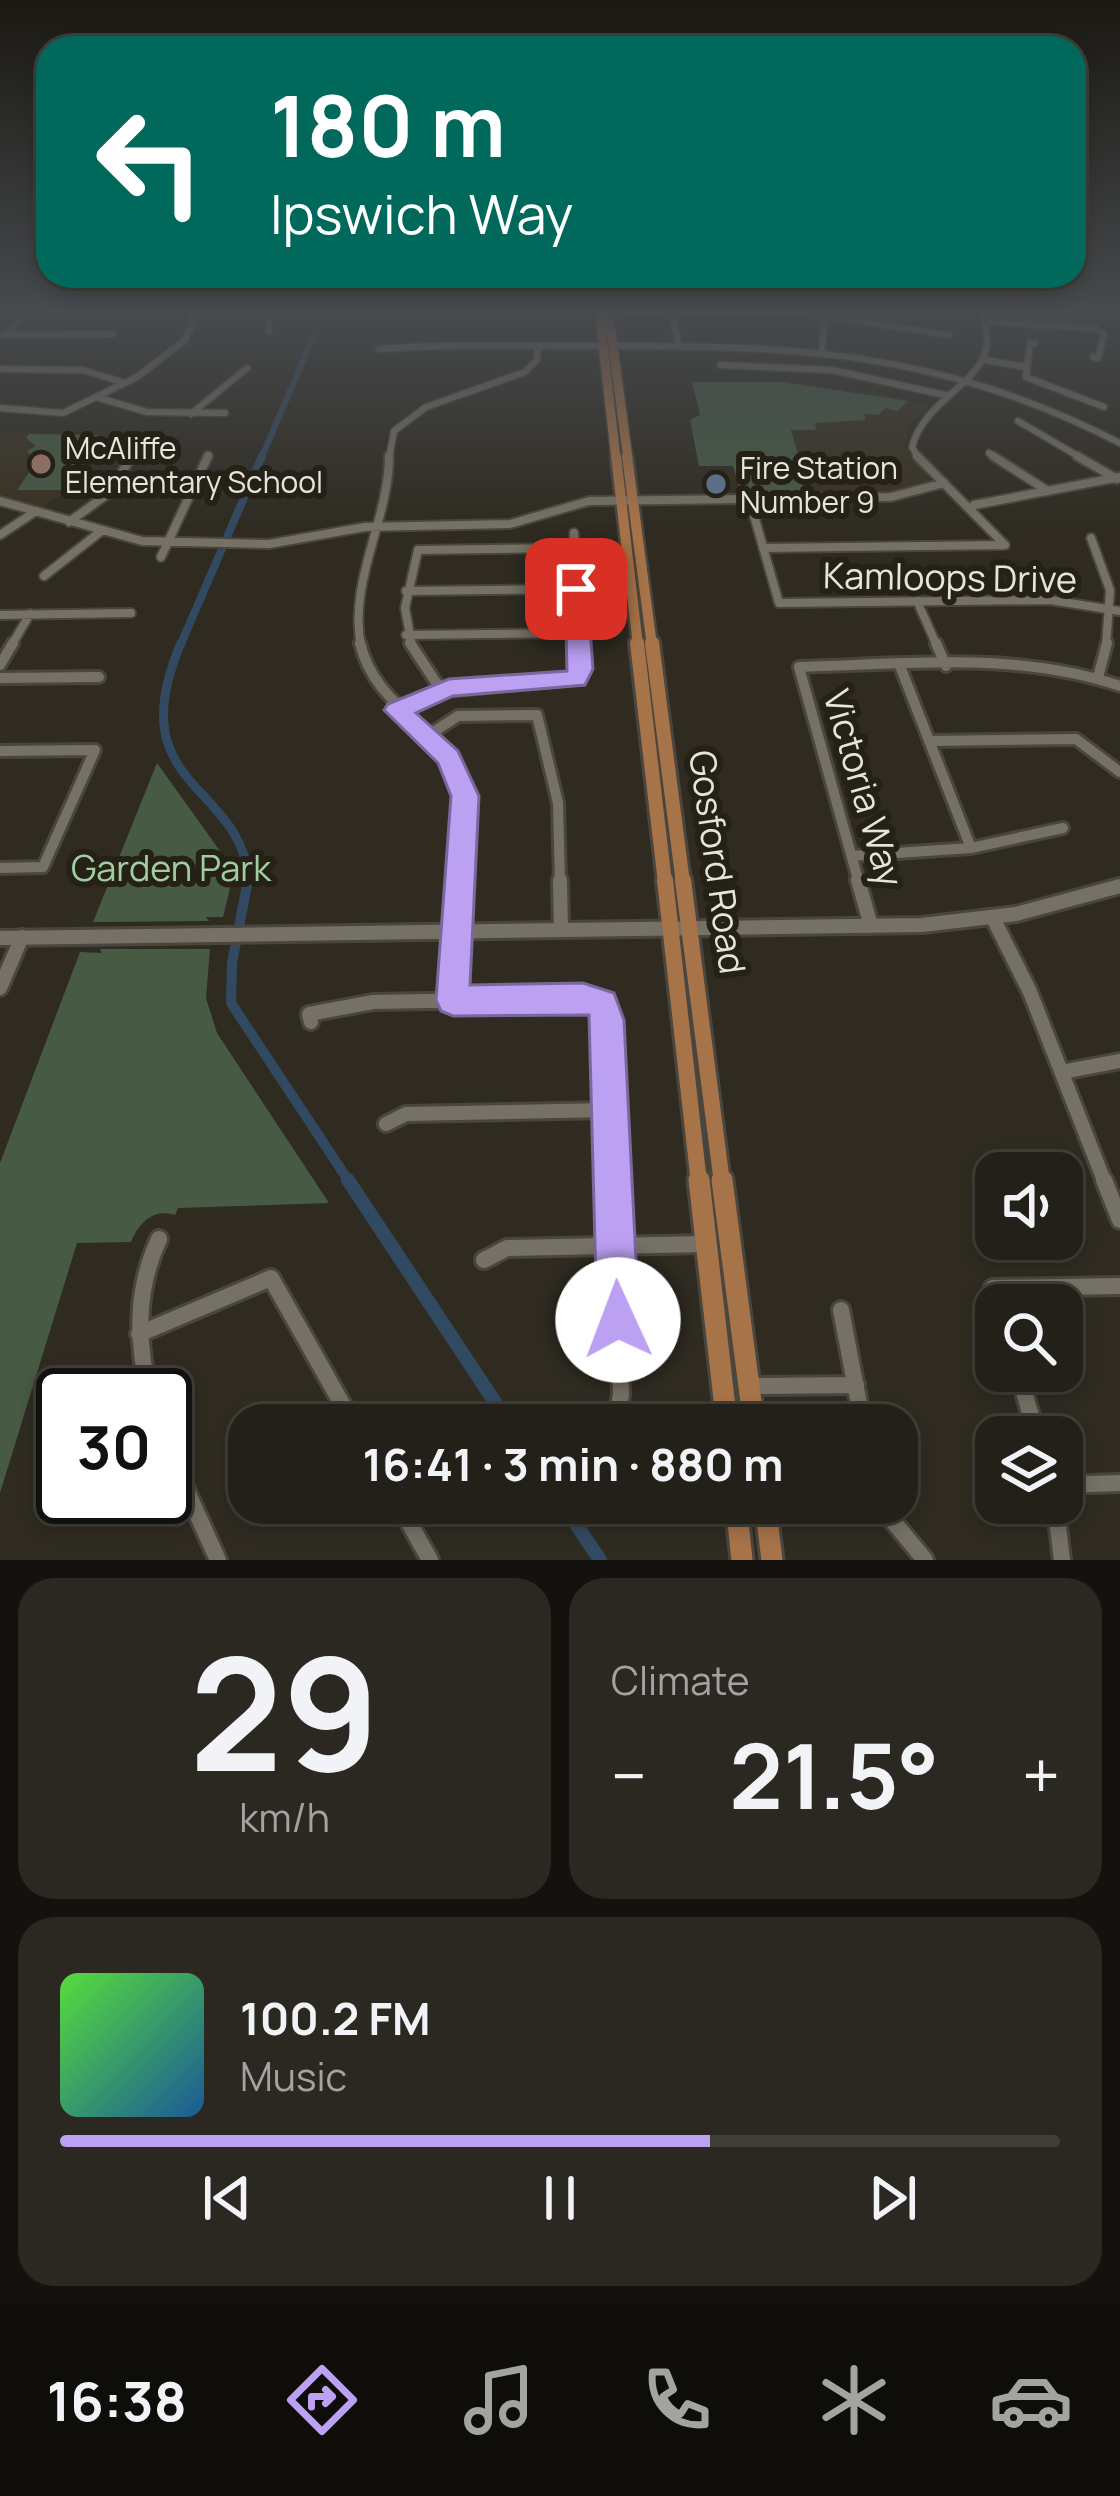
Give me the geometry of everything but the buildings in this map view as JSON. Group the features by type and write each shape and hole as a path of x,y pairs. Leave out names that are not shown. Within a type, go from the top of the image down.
{"main road":[{"name":"Gosford Road","path":"613,382 725,1404"},
{"name":"Gosford Road","path":"627,500 691,928 751,1404"},
{"path":"738,1524 742,1560"},
{"path":"768,1524 772,1560"}],"street":[{"path":"120,382 125,383"},
{"path":"191,414 230,382"},
{"path":"453,1000 465,796 456,769 397,710 370,675 356,632 360,593 381,526 391,472 389,443 399,425 426,407 497,382"},
{"path":"888,382 949,395"},
{"path":"749,498 763,548 1005,545 974,505 918,460 912,441 918,426 964,382"},
{"path":"979,382 1034,401 1120,443"},
{"path":"1039,382 1104,407"},
{"path":"0,408 63,413 125,383"},
{"path":"96,398 134,410 225,413"},
{"path":"1018,421 1119,479"},
{"path":"1106,434 1120,430"},
{"path":"989,453 1048,491"},
{"path":"161,557 208,455"},
{"path":"69,522 109,493 132,456"},
{"path":"974,505 1119,479"},
{"path":"0,501 100,532 167,544 232,544 283,543 381,526 502,524 578,503 903,496 944,483"},
{"path":"0,535 36,511"},
{"path":"501,549 502,524"},
{"path":"44,576 100,532"},
{"path":"397,710 441,689 576,679 580,669 574,533"},
{"path":"1091,538 1108,571 1117,610 1097,677"},
{"path":"441,689 415,657 406,635 406,591 418,550 574,548"},
{"name":"Kamloops Drive","path":"763,548 779,603 1051,600 1117,610"},
{"path":"406,591 576,589"},
{"path":"917,601 946,666"},
{"path":"0,614 131,613"},
{"path":"0,664 29,614"},
{"path":"406,635 579,633"},
{"path":"971,848 900,666 1040,665 1120,686"},
{"name":"Victoria Way","path":"872,926 799,667 900,666"},
{"path":"0,678 99,677"},
{"path":"427,736 458,716 537,715 558,803 561,930"},
{"path":"929,741 1076,739 1120,772"},
{"path":"0,751 94,750 43,867 0,868"},
{"path":"852,856 971,848 1063,828"},
{"path":"0,938 872,926 994,918 1050,908 1120,886"},
{"path":"994,918 1120,1220"},
{"path":"0,988 22,938"},
{"path":"310,1022 309,1014 345,1005 583,998 602,1004 607,1020 619,1404"},
{"path":"1062,1072 1120,1061"},
{"path":"386,1124 406,1114 608,1110"},
{"path":"145,1368 139,1334 142,1269 158,1239"},
{"path":"484,1260 507,1248 706,1244"},
{"path":"139,1334 271,1278 342,1404"},
{"path":"1083,1289 1120,1286"},
{"path":"841,1310 859,1404"},
{"path":"749,1386 856,1385"},
{"path":"1083,1484 1120,1483"},
{"path":"192,1502 218,1560"},
{"path":"410,1524 430,1560"},
{"path":"895,1524 925,1560"},
{"path":"1058,1524 1062,1560"}],"shaded area":[{"path":"783,382 872,392 929,406 909,426 905,447 931,481 899,491 811,493 791,437"},
{"name":"McAliffe Elementary School","path":"0,432 102,434 63,494 43,507 0,495"}],"green space":[{"path":"692,382 783,382 908,401 897,411 886,408 878,415 864,414 866,420 815,423 816,430 791,430 810,493 741,494 733,466 699,466 690,420 700,415"},
{"path":"29,434 98,435 63,490 17,490 37,461 27,451 36,446 26,438"},
{"name":"Garden Park","path":"157,763 230,865 223,917 93,922"},
{"path":"100,949 210,949 206,998 217,1033 329,1203 178,1208 175,1215 148,1219 131,1242 77,1243 0,1493 0,1163 80,952 102,953"}],"waterway":[{"path":"261,459 294,382"},
{"path":"180,645 262,456"},
{"path":"180,645 166,691 164,728 174,757 242,850 249,883"},
{"path":"248,880 232,963 231,1003 350,1183"},
{"path":"348,1180 496,1404"},
{"path":"576,1524 600,1560"}],"place":[{"name":"McAliffe Elementary School","path":"41,464"},
{"name":"Fire Station Number 9","path":"716,484"}],"route":[{"path":"576,589 580,669 576,679 449,687 397,710 448,758 465,796 453,1000 583,998 602,1004 607,1020 618,1320"}]}
